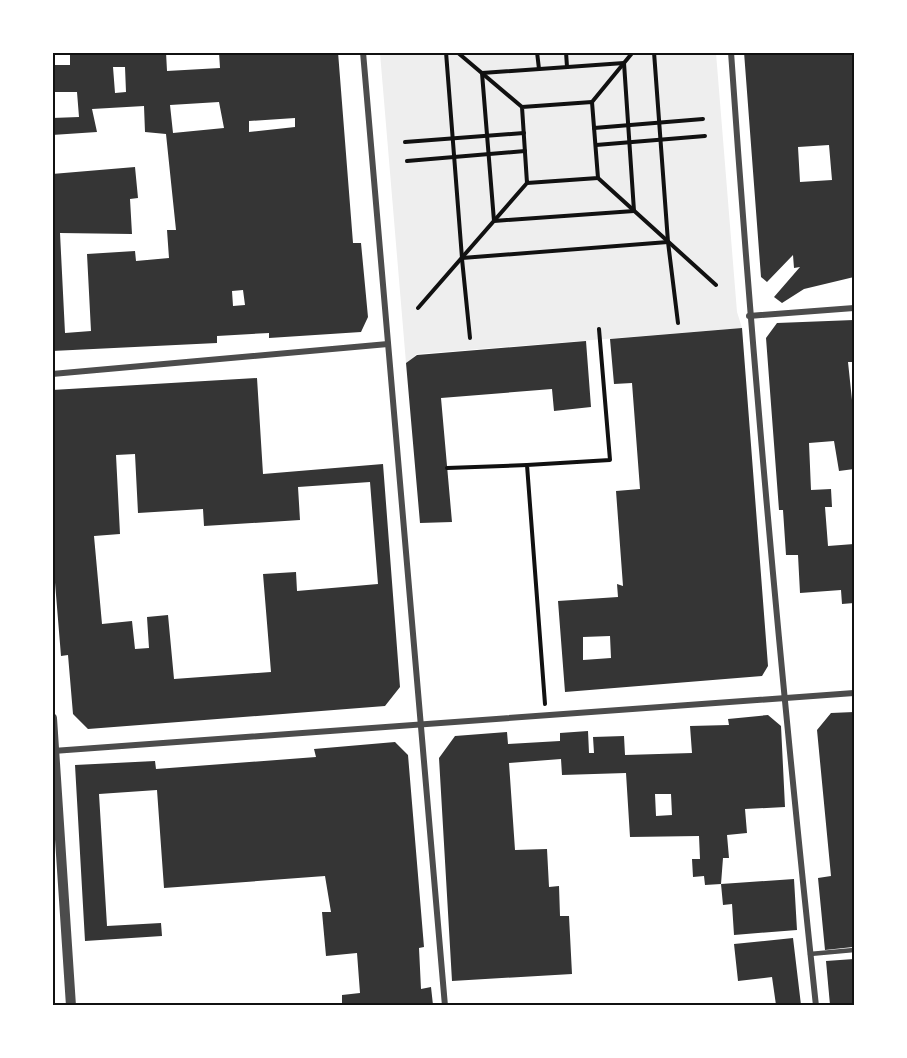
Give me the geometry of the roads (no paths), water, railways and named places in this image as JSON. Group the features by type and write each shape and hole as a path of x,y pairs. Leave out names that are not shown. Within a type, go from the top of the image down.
{"street":[{"path":"363,52 445,1005"},
{"path":"731,52 749,316 783,700 816,1005"},
{"path":"749,316 855,308"},
{"path":"52,374 388,344"},
{"path":"54,751 855,693"},
{"path":"52,718 71,1005"}],"lane":[{"path":"810,954 855,950"}]}
